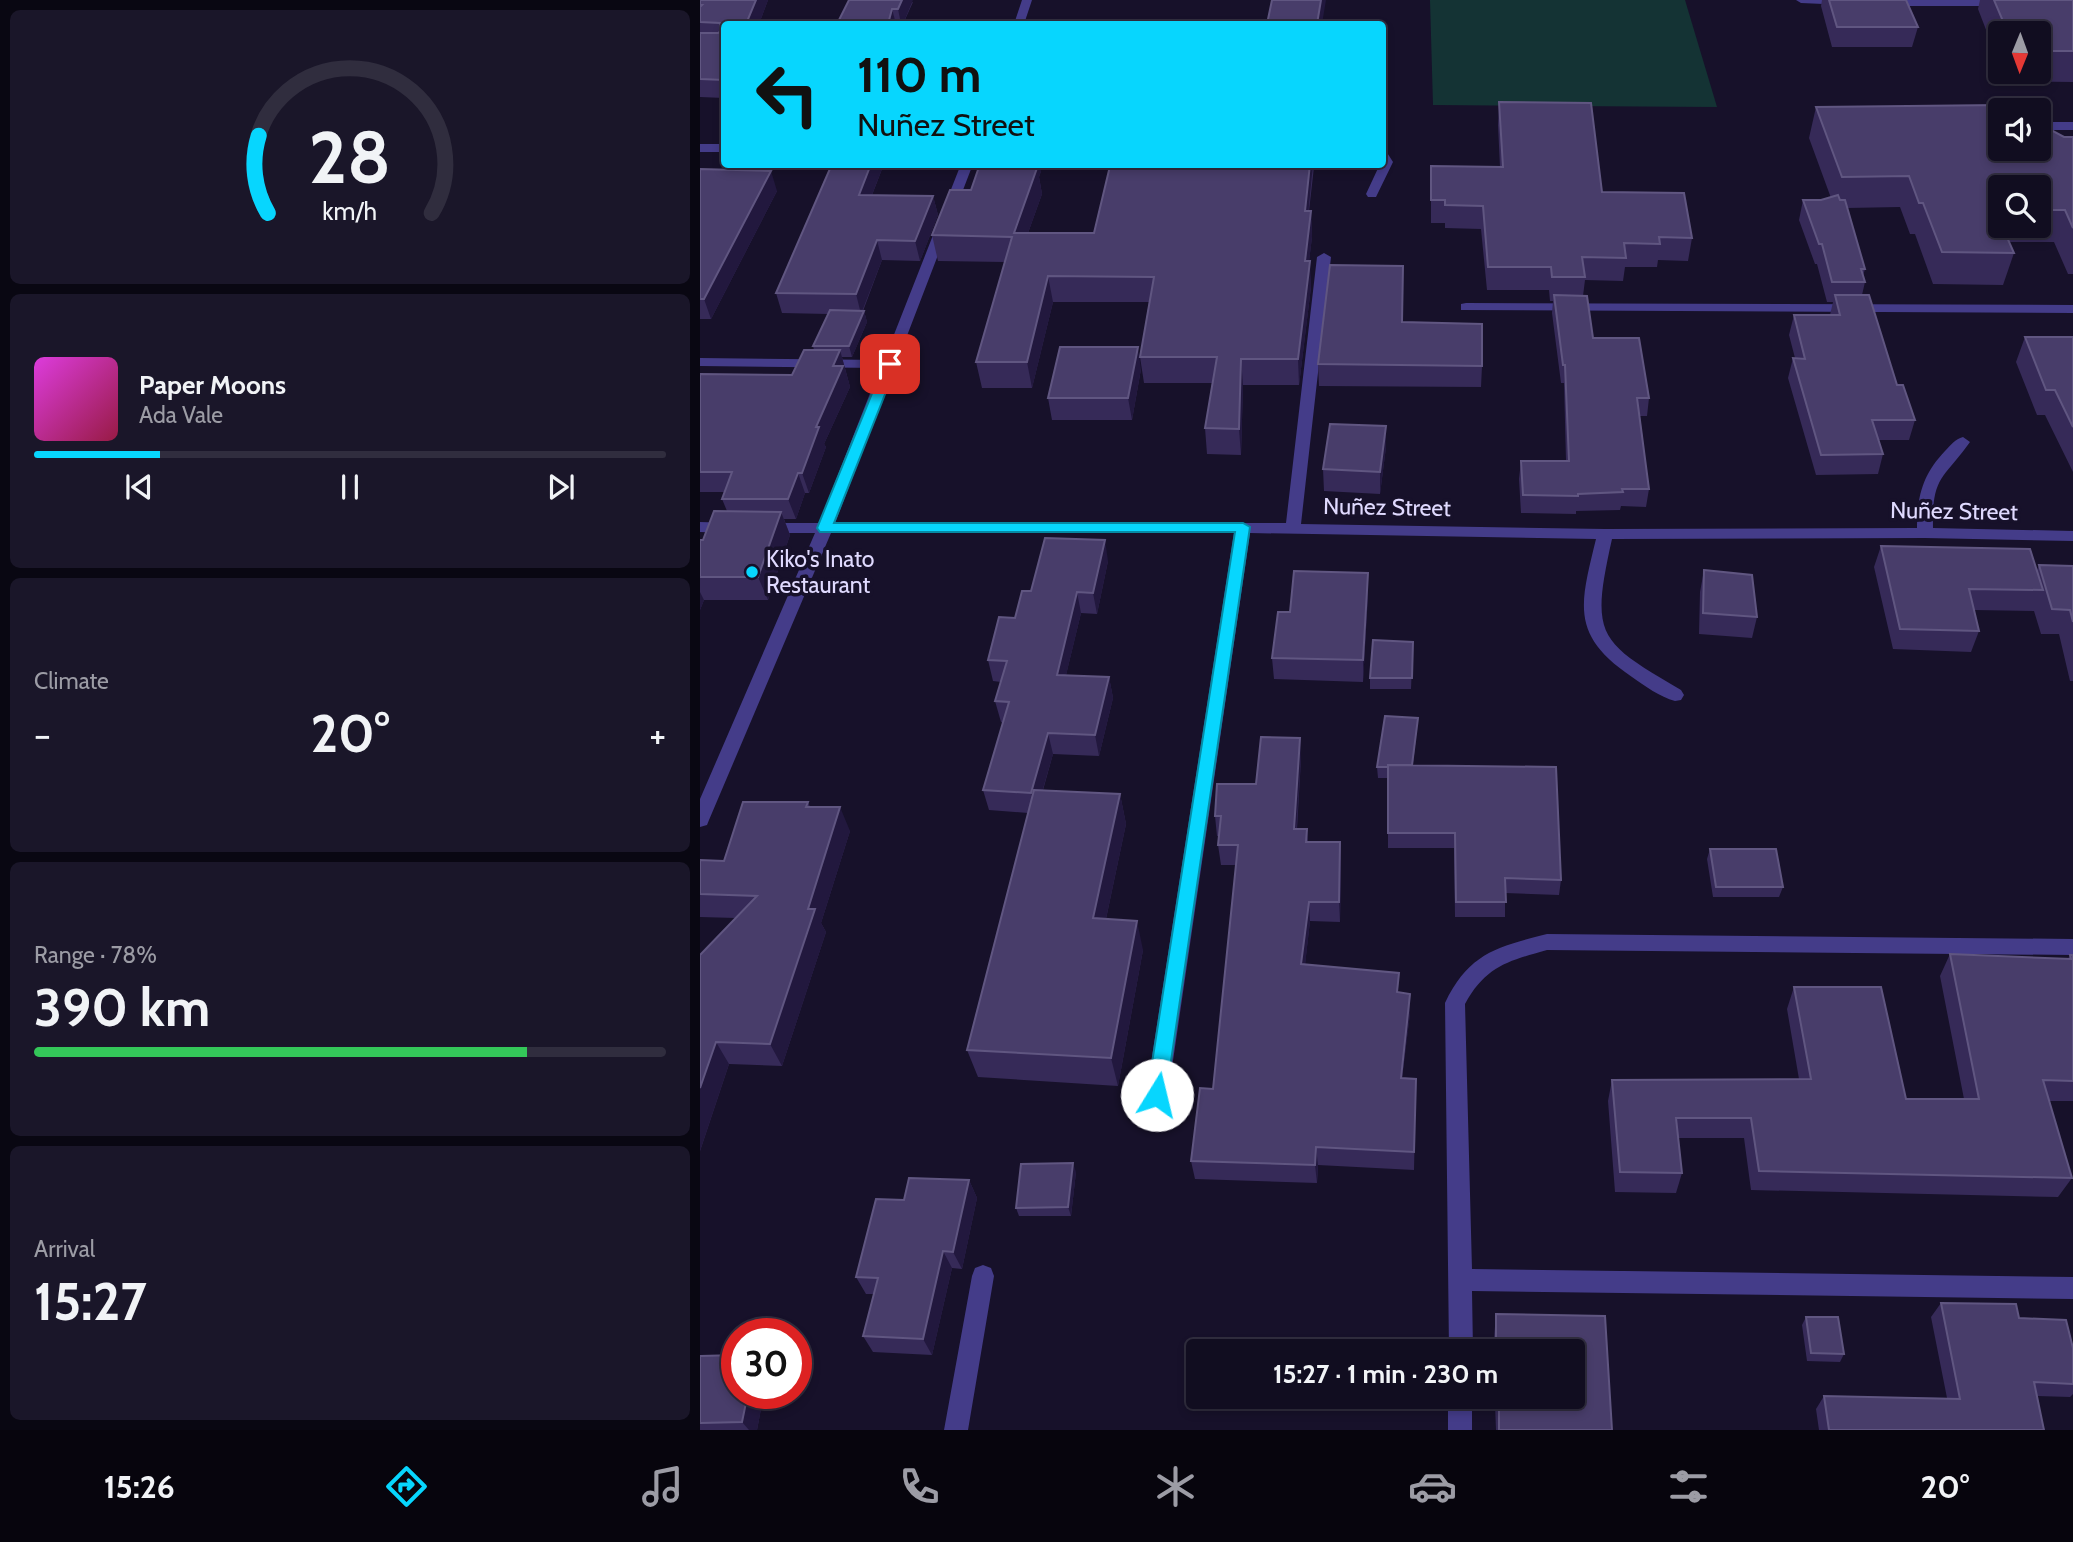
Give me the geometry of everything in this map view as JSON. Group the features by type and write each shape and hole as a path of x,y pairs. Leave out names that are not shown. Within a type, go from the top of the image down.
{"street":[{"path":"1019,21 1027,0"},
{"path":"1801,0 2002,2"},
{"path":"2051,126 2073,126"},
{"path":"700,148 721,148"},
{"path":"700,820 825,528 965,168"},
{"path":"1372,194 1384,168"},
{"path":"1293,528 1324,257"},
{"path":"1466,307 2073,309"},
{"path":"700,362 890,364"},
{"path":"1925,533 1925,498 1932,474 1963,442"},
{"name":"Nuñez Street","path":"700,527 1243,527 1605,534 1925,533 2073,536"},
{"path":"1157,1095 1243,527"},
{"path":"1605,534 1592,586 1593,630 1620,662 1675,695"},
{"path":"1461,1339 1455,1003 1469,975 1483,963 1547,942 2073,947"},
{"path":"956,1430 983,1276"},
{"path":"1461,1280 2073,1288"},
{"path":"1460,1409 1460,1430"}],"green space":[{"path":"1430,0 1685,0 1717,107 1433,105"}],"building":[{"path":"700,0 756,0 747,21 721,21 721,31 720,23 700,22"},
{"path":"849,0 902,0 898,9 892,9 889,21 838,21"},
{"path":"1272,0 1321,0 1318,21 1268,21"},
{"path":"1829,0 1906,0 1918,27 1837,27"},
{"path":"1994,0 2073,0 2073,51 2051,51 2051,21 2003,21"},
{"path":"721,31 721,80 700,79 700,33"},
{"path":"1499,102 1591,103 1602,192 1684,193 1692,238 1659,237 1660,244 1624,243 1626,258 1582,257 1585,277 1552,277 1551,267 1488,267 1483,206 1445,205 1445,200 1431,200 1431,166 1503,167"},
{"path":"1988,105 1988,161 2051,161 2051,131 2064,137 2073,137 2073,228 2065,210 2051,210 2051,175 1988,175 1988,238 2007,238 2014,253 1942,252 1909,176 1842,177 1816,107"},
{"path":"830,168 869,168 859,195 933,196 915,241 877,240 856,294 776,293"},
{"path":"979,168 1037,168 1014,233 1094,233 1110,168 1310,168 1305,211 1311,211 1305,261 1310,261 1298,359 1241,359 1239,429 1205,428 1217,357 1140,357 1154,277 1048,276 1027,362 976,362 1012,237 932,235 950,190 971,190"},
{"path":"700,169 771,171 704,299 700,299"},
{"path":"1838,195 1840,200 1845,200 1865,269 1861,269 1865,282 1832,282 1822,244 1819,244 1803,200 1821,200"},
{"path":"1330,265 1403,266 1402,322 1482,324 1482,366 1318,364"},
{"path":"1554,295 1587,296 1593,338 1639,338 1649,398 1637,398 1649,489 1622,489 1623,492 1578,496 1523,495 1521,461 1569,461 1565,365"},
{"path":"1835,295 1869,295 1897,385 1903,385 1915,420 1872,420 1883,454 1821,455 1793,358 1805,359 1794,315 1840,315"},
{"path":"830,310 864,311 849,346 813,346"},
{"path":"2025,337 2073,337 2073,427 2055,390 2046,390"},
{"path":"1060,347 1138,347 1128,398 1048,398"},
{"path":"804,350 840,350 833,366 843,366 816,427 819,427 802,473 798,473 788,499 722,499 732,472 700,472 700,374 792,375"},
{"path":"1330,424 1386,426 1380,472 1323,469"},
{"path":"714,511 781,512 758,577 700,577 700,540 703,540"},
{"path":"1045,538 1105,540 1093,593 1077,592 1057,675 1109,677 1095,735 1048,733 1031,793 983,790 1009,702 995,701 1007,661 988,660 999,617 1015,618 1022,591 1031,591"},
{"path":"1881,546 2030,549 2043,590 1969,589 1979,631 1900,629"},
{"path":"2039,565 2073,566 2073,622 2070,610 2052,609"},
{"path":"1704,570 1752,575 1757,617 1703,613"},
{"path":"1294,571 1368,573 1363,660 1272,658 1278,612 1290,612"},
{"path":"1373,640 1413,642 1412,678 1370,678"},
{"path":"1385,716 1418,718 1412,765 1377,767"},
{"path":"1261,737 1300,738 1294,829 1307,829 1306,842 1340,842 1339,902 1309,902 1301,964 1399,973 1397,992 1410,994 1401,1078 1416,1079 1414,1152 1316,1147 1315,1165 1191,1161 1200,1088 1213,1089 1238,845 1218,845 1221,816 1215,816 1217,784 1256,784"},
{"path":"1388,765 1556,767 1561,880 1505,878 1506,902 1456,902 1455,833 1388,833"},
{"path":"1034,790 1120,794 1093,918 1137,921 1111,1058 967,1050"},
{"path":"743,802 808,802 806,807 840,807 808,909 815,909 770,1044 716,1042 700,1088 700,955 757,896 700,894 700,860 724,861"},
{"path":"1710,849 1776,849 1783,887 1716,887"},
{"path":"1950,954 2071,959 2070,955 2073,955 2073,1081 2043,1080 2072,1178 1759,1171 1751,1118 1676,1118 1682,1173 1620,1172 1612,1080 1811,1079 1794,987 1881,987 1906,1099 1979,1099"},
{"path":"1073,1163 1068,1207 1016,1208 1021,1164"},
{"path":"909,1178 969,1180 953,1252 943,1251 923,1339 863,1336 878,1278 856,1277 876,1199 904,1200"},
{"path":"1941,1303 2016,1304 2019,1318 2066,1320 2073,1348 2073,1384 2034,1382 2044,1430 1829,1430 1824,1396 1960,1399"},
{"path":"1496,1314 1605,1316 1612,1430 1499,1430 1499,1409 1585,1409 1585,1339 1480,1339 1496,1338"},
{"path":"1806,1317 1838,1317 1844,1354 1811,1353"},
{"path":"721,1355 721,1409 745,1409 742,1422 700,1423 700,1356"}],"place":[{"name":"Kiko's Inato Restaurant","path":"752,572"}],"route":[{"path":"890,364 825,528 1243,527 1157,1095"}]}
